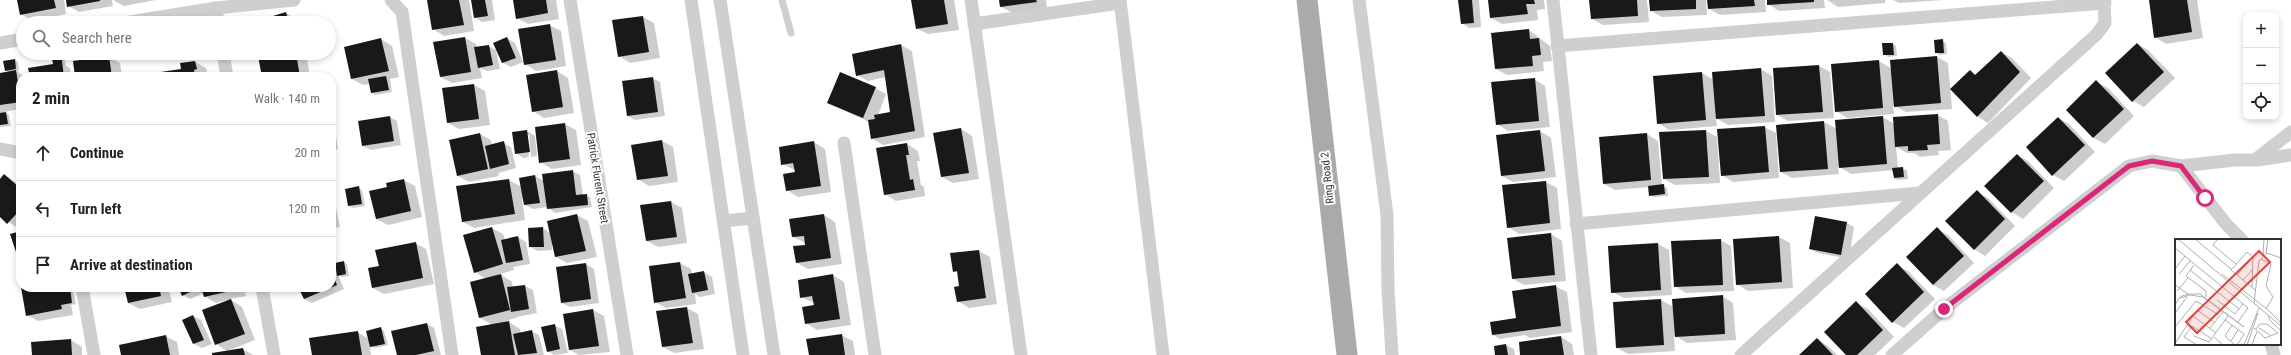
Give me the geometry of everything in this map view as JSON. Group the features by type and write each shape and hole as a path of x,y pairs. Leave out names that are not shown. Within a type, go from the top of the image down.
{"main road":[{"name":"Ring Road 2","path":"1307,0 1346,355"}],"street":[{"path":"167,16 216,8 294,0"},
{"path":"392,0 402,12 452,355"},
{"name":"Patrick Flurent Street","path":"570,0 627,355"},
{"path":"691,0 743,355"},
{"path":"720,0 774,355"},
{"path":"971,0 1021,355"},
{"path":"1359,0 1386,215 1392,355"},
{"path":"1552,0 1576,224 1592,355"},
{"path":"974,24 1120,2 1163,355"},
{"path":"1557,46 2104,2 2105,23 2096,35 1741,355"},
{"path":"216,8 217,16"},
{"path":"0,43 16,40"},
{"path":"224,60 226,72"},
{"path":"2255,160 2291,132"},
{"path":"844,143 875,355"},
{"path":"0,149 16,151"},
{"path":"1892,355 1944,309 2129,166 2152,161 2181,166 2235,160 2255,160 2291,155"},
{"path":"2181,166 2226,224 2241,239"},
{"path":"1576,224 1919,194"},
{"path":"724,221 753,218"},
{"path":"83,292 94,355"},
{"path":"263,292 274,355"},
{"path":"2271,345 2274,355"}],"lane":[{"path":"782,0 791,33"}],"building":[{"path":"17,0 54,0 56,8 20,15"},
{"path":"66,0 100,0 100,1 67,7"},
{"path":"427,0 459,0 464,25 432,30"},
{"path":"471,0 485,0 488,16 474,18"},
{"path":"513,0 546,0 548,13 516,19"},
{"path":"911,0 944,0 948,24 916,29"},
{"path":"999,0 1036,0 1037,2 1000,7"},
{"path":"1458,0 1472,0 1474,23 1461,24"},
{"path":"1488,0 1534,0 1535,4 1526,4 1528,14 1490,18"},
{"path":"1589,0 1637,0 1638,16 1591,19"},
{"path":"1649,0 1696,0 1696,9 1650,11"},
{"path":"1707,0 1754,0 1755,6 1708,9"},
{"path":"1767,0 1814,0 1814,2 1767,5"},
{"path":"2149,0 2187,0 2192,32 2154,38"},
{"path":"286,12 287,16 273,16"},
{"path":"643,16 649,52 618,57 612,20"},
{"path":"550,24 556,60 524,65 518,29"},
{"path":"1529,29 1530,39 1539,38 1541,55 1532,56 1533,66 1495,69 1491,33"},
{"path":"465,37 471,72 440,77 433,42"},
{"path":"507,37 516,58 502,63 493,43"},
{"path":"381,38 389,71 351,79 344,47"},
{"path":"1943,39 1944,53 1935,53 1934,40"},
{"path":"1882,43 1893,43 1894,55 1883,55"},
{"path":"2137,43 2164,72 2132,102 2105,73"},
{"path":"901,44 915,131 871,139 868,120 875,119 874,115 890,112 884,70 856,76 852,54"},
{"path":"489,45 493,65 478,68 474,47"},
{"path":"2001,51 2020,72 1977,117 1950,89 1970,70 1975,75"},
{"path":"1937,56 1941,103 1894,107 1890,60"},
{"path":"15,59 16,69 5,71 3,61"},
{"path":"52,60 62,60 63,72 29,72 28,68 53,64"},
{"path":"110,60 111,72 74,72 73,61"},
{"path":"259,60 297,60 299,72 261,72"},
{"path":"1879,60 1883,108 1835,112 1831,64"},
{"path":"195,61 197,69 194,70 194,72 161,72 181,69 180,63"},
{"path":"1819,65 1823,112 1776,115 1773,68"},
{"path":"1761,68 1765,116 1716,119 1712,72"},
{"path":"16,70 16,103 0,105 0,73"},
{"path":"557,70 563,107 532,112 526,75"},
{"path":"840,72 876,87 863,118 827,103"},
{"path":"1702,72 1706,120 1657,124 1653,76"},
{"path":"386,76 389,90 371,93 368,79"},
{"path":"653,77 658,112 627,116 622,81"},
{"path":"1535,78 1539,121 1496,125 1491,82"},
{"path":"2096,80 2124,109 2093,138 2066,110"},
{"path":"474,84 479,119 447,123 442,88"},
{"path":"6,112 8,124 0,125 0,113"},
{"path":"1938,114 1940,144 1927,145 1928,150 1908,151 1908,146 1895,147 1893,117"},
{"path":"390,116 394,141 362,146 358,121"},
{"path":"1883,116 1887,164 1839,168 1835,120"},
{"path":"2058,117 2085,145 2052,176 2026,147"},
{"path":"1824,121 1828,169 1780,172 1776,125"},
{"path":"565,123 570,159 539,163 535,127"},
{"path":"1765,126 1769,172 1721,176 1717,129"},
{"path":"961,128 969,173 941,177 933,133"},
{"path":"527,130 530,152 515,154 512,132"},
{"path":"1540,130 1545,171 1501,176 1496,135"},
{"path":"1706,130 1709,177 1663,179 1659,132"},
{"path":"480,133 488,169 457,176 449,140"},
{"path":"1647,133 1651,180 1603,184 1599,137"},
{"path":"662,140 668,176 637,180 631,145"},
{"path":"504,141 509,164 490,169 485,146"},
{"path":"814,141 821,186 786,191 783,174 795,172 793,163 781,165 779,147"},
{"path":"907,143 909,155 906,155 910,180 913,179 915,190 884,195 876,148"},
{"path":"2017,154 2044,181 2011,213 1984,186"},
{"path":"1903,167 1904,177 1894,178 1892,168"},
{"path":"573,170 576,195 587,194 588,205 547,209 542,174"},
{"path":"4,174 16,185 16,214 7,224 0,217 0,179"},
{"path":"535,175 540,203 524,205 519,178"},
{"path":"404,179 411,211 376,219 369,191 387,187 386,183"},
{"path":"509,179 515,214 462,222 456,186"},
{"path":"1546,181 1550,223 1507,228 1502,185"},
{"path":"1664,184 1665,194 1649,196 1648,186"},
{"path":"359,186 362,204 348,206 345,189"},
{"path":"1977,190 2005,219 1974,250 1945,221"},
{"path":"671,201 677,237 646,241 640,205"},
{"path":"577,214 586,251 555,257 547,221"},
{"path":"824,214 831,258 796,263 793,246 805,245 804,236 792,237 789,219"},
{"path":"1815,216 1847,222 1841,255 1809,249"},
{"path":"492,227 503,264 474,273 463,235"},
{"path":"543,227 544,247 529,247 528,228"},
{"path":"1937,227 1964,256 1933,285 1906,257"},
{"path":"16,232 16,252 10,234"},
{"path":"1551,233 1555,275 1512,279 1507,238"},
{"path":"518,236 523,260 506,263 501,240"},
{"path":"1779,236 1782,282 1736,285 1733,239"},
{"path":"1721,239 1723,285 1674,287 1671,241"},
{"path":"416,242 423,278 372,288 368,268 379,266 375,250"},
{"path":"1658,243 1661,290 1611,293 1608,246"},
{"path":"979,250 986,298 957,302 954,287 959,286 957,271 953,272 950,253"},
{"path":"344,261 346,274 337,276 336,263"},
{"path":"680,262 686,298 654,303 649,266"},
{"path":"586,263 591,299 561,303 556,267"},
{"path":"1897,263 1924,292 1892,323 1865,294"},
{"path":"704,271 708,290 692,293 688,274"},
{"path":"501,274 510,310 479,318 470,282"},
{"path":"833,274 840,319 805,324 802,307 814,305 812,296 800,298 798,280"},
{"path":"525,285 529,309 511,312 507,287"},
{"path":"1556,285 1561,326 1492,335 1490,322 1516,318 1512,291"},
{"path":"22,292 71,292 72,303 61,305 62,309 26,316"},
{"path":"125,292 160,292 161,296 128,303"},
{"path":"180,292 190,292 182,296"},
{"path":"202,292 226,292 204,297"},
{"path":"300,292 320,292 304,299"},
{"path":"1723,295 1725,334 1675,337 1672,299"},
{"path":"231,299 245,334 215,345 202,310"},
{"path":"1661,299 1664,345 1616,348 1613,302"},
{"path":"1856,301 1883,330 1857,355 1846,355 1824,332"},
{"path":"687,307 693,343 662,347 656,311"},
{"path":"593,309 599,346 569,350 563,314"},
{"path":"193,315 204,340 193,344 182,320"},
{"path":"509,321 515,355 481,355 476,327"},
{"path":"427,323 434,351 416,355 397,355 391,331"},
{"path":"555,324 560,349 547,352 541,327"},
{"path":"381,327 385,344 370,347 366,331"},
{"path":"532,330 537,353 518,355 513,334"},
{"path":"358,331 362,355 312,355 309,338"},
{"path":"842,334 845,355 809,355 806,339"},
{"path":"166,335 170,355 121,355 119,345"},
{"path":"1561,336 1564,355 1520,355 1519,342"},
{"path":"1817,338 1833,355 1799,355"},
{"path":"71,339 72,355 32,355 31,342"},
{"path":"1506,344 1508,355 1495,355 1494,346"},
{"path":"243,348 245,355 212,355 212,353"}],"route":[{"path":"1944,309 2129,166 2152,161 2181,166 2205,198"}]}
